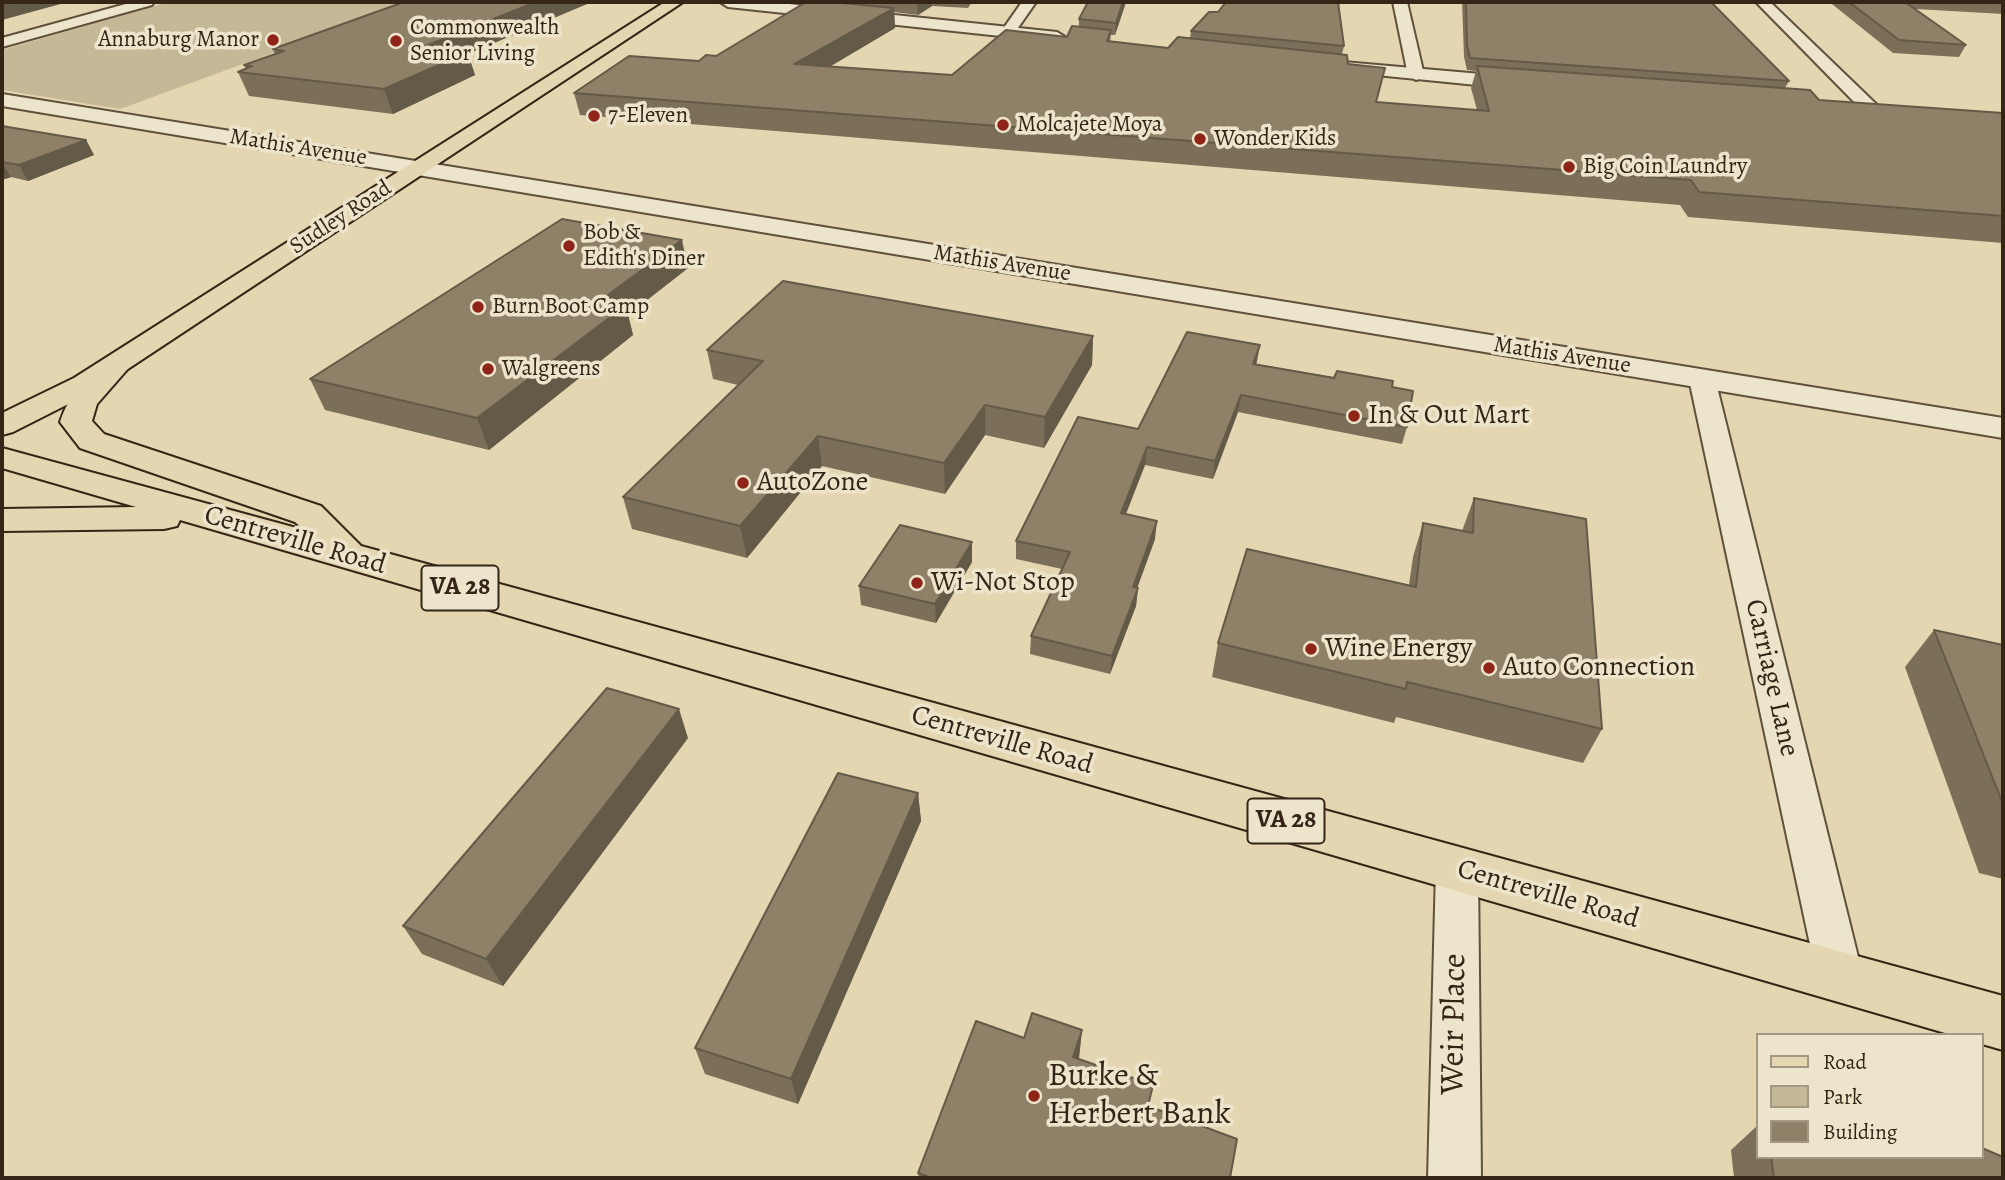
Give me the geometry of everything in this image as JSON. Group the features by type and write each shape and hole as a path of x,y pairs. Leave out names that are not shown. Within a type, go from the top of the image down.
{"main road":[{"name":"Sudley Road","path":"2,425 48,404 117,364 675,2"},
{"path":"117,364 79,407 76,422 92,441 308,514 351,557"},
{"name":"Centreville Road","path":"2,458 2003,1023"},
{"path":"2,520 106,517 218,519"}],"street":[{"path":"2,43 147,2"},
{"path":"728,2 1070,38"},
{"path":"1008,32 1029,2"},
{"path":"1401,2 1416,75"},
{"path":"1763,2 1878,110"},
{"path":"1309,64 1552,86"},
{"name":"Mathis Avenue","path":"2,100 2003,428"},
{"path":"1843,107 1878,110"},
{"name":"Carriage Lane","path":"1703,379 1840,977"},
{"name":"Weir Place","path":"1454,1178 1457,869"}],"green space":[{"path":"168,2 412,2 120,109 2,90 2,50"}],"building":[{"path":"2,2 19,2 2,6"},
{"path":"404,2 536,2 423,47 468,52 384,89 238,72 252,66 244,65 284,51 273,49"},
{"path":"806,2 894,8 794,64 952,75 1006,30 1067,37 1072,26 1111,30 1107,41 1168,48 1178,37 1347,55 1348,64 1385,68 1376,102 1489,111 1477,66 1810,90 1819,100 2003,113 2003,216 1699,192 1691,180 574,93 629,56 699,61 706,55 716,56"},
{"path":"1088,2 1123,2 1116,23 1079,19"},
{"path":"1226,2 1338,2 1344,46 1191,31 1209,12 1218,12"},
{"path":"1466,2 1711,2 1789,81 1470,58"},
{"path":"1849,2 1905,2 1966,45 1899,40"},
{"path":"2,126 86,140 19,165 2,162"},
{"path":"562,219 682,240 600,301 625,306 477,418 310,379"},
{"path":"783,281 1093,336 1045,417 985,405 944,463 818,436 740,526 623,497 763,361 707,350"},
{"path":"1187,332 1260,345 1253,364 1334,378 1337,371 1393,381 1392,387 1413,391 1407,427 1241,395 1215,461 1147,447 1121,513 1157,521 1133,587 1138,588 1112,656 1031,636 1070,552 1016,541 1078,417 1138,429"},
{"path":"1474,498 1586,519 1602,729 1407,682 1406,689 1218,643 1247,549 1416,587 1423,523 1473,533"},
{"name":"Wi-Not Stop","path":"900,525 972,542 935,604 859,586"},
{"path":"1934,630 2003,645 2003,804"},
{"path":"607,688 679,709 486,959 403,926"},
{"path":"838,773 918,793 791,1079 695,1048"},
{"name":"Burke & Herbert Bank","path":"1032,1013 1082,1030 1073,1057 1153,1085 1148,1106 1237,1139 1230,1178 932,1178 918,1173 976,1021 1024,1038"},
{"path":"1984,1149 2003,1157 2003,1178 1774,1178 1771,1159 1984,1159"}],"place":[{"name":"Annaburg Manor","path":"273,40"},
{"name":"Commonwealth Senior Living","path":"396,41"},
{"name":"7-Eleven","path":"594,116"},
{"name":"Molcajete Moya","path":"1003,125"},
{"name":"Wonder Kids","path":"1200,139"},
{"name":"Big Coin Laundry","path":"1569,167"},
{"name":"Bob & Edith's Diner","path":"569,246"},
{"name":"Burn Boot Camp","path":"478,307"},
{"name":"Walgreens","path":"488,369"},
{"name":"In & Out Mart","path":"1354,416"},
{"name":"AutoZone","path":"743,483"},
{"name":"Wi-Not Stop","path":"917,583"},
{"name":"Wine Energy","path":"1311,649"},
{"name":"Auto Connection","path":"1489,668"},
{"name":"Burke & Herbert Bank","path":"1034,1096"}]}
